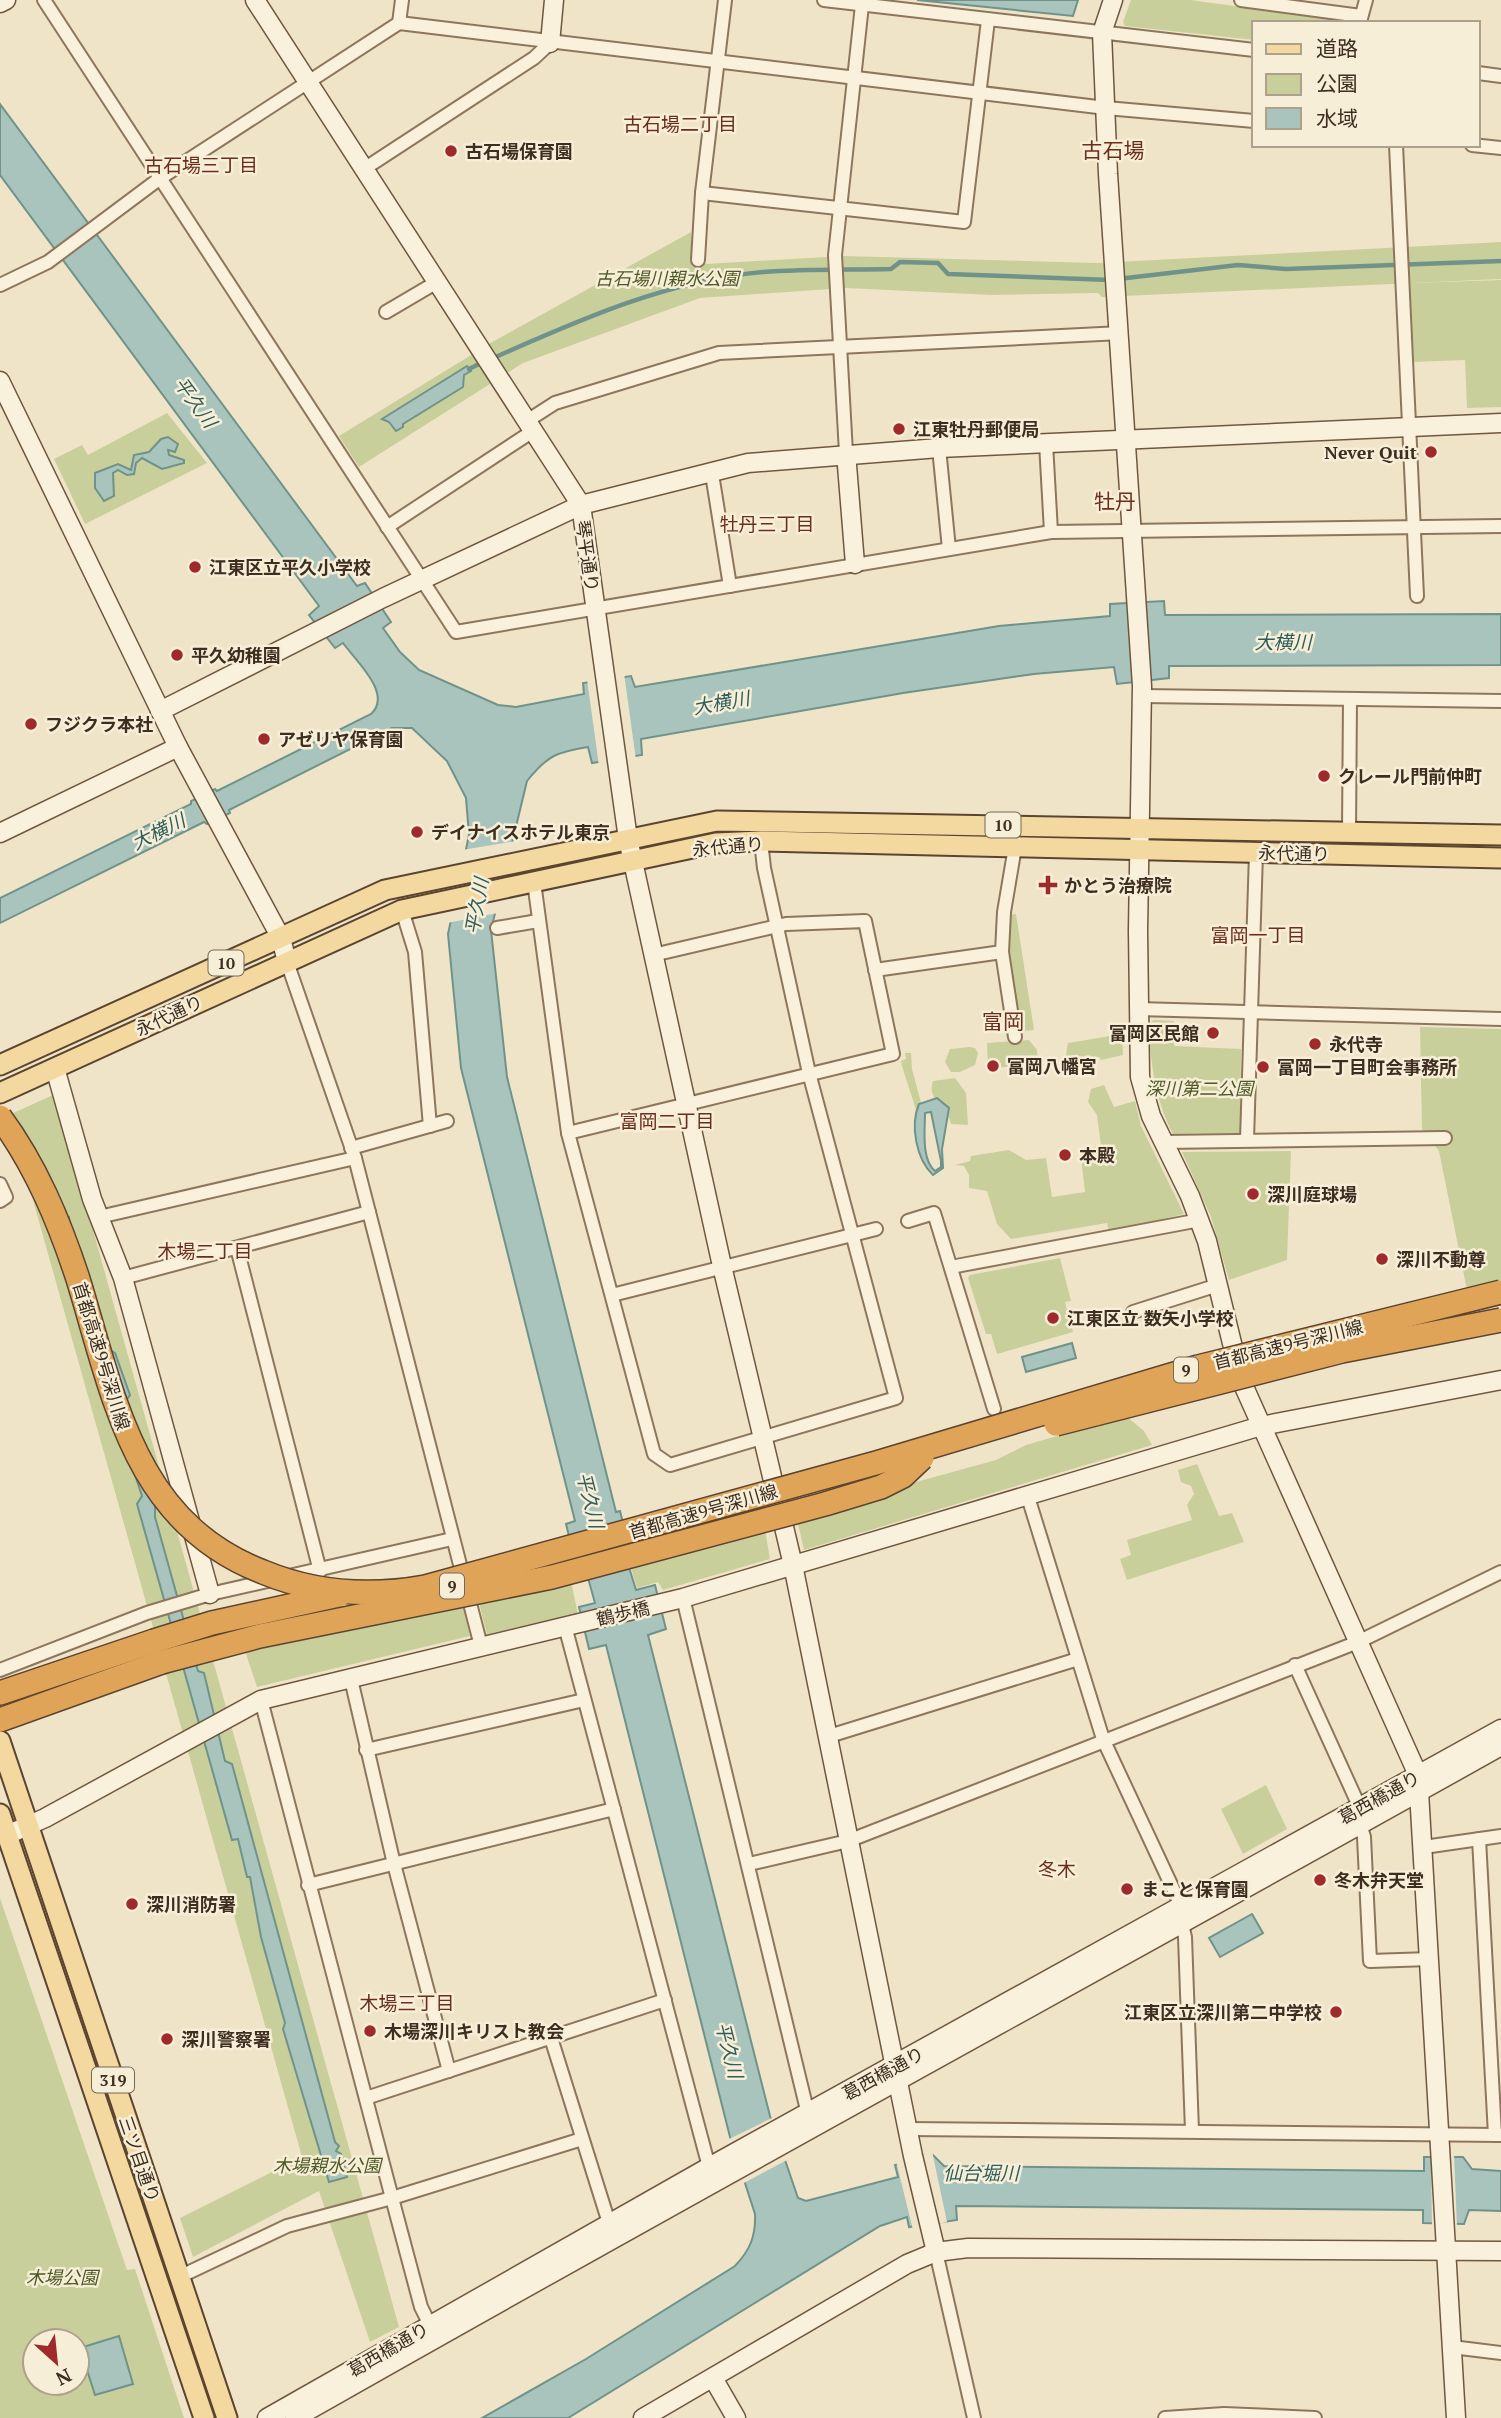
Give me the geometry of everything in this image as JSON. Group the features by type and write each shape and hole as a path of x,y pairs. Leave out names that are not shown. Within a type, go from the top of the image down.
{"highway":[{"name":"首都高速9号深川線","path":"0,1118 34,1169 54,1213 116,1408 131,1446 155,1487 194,1530 232,1558 275,1577 313,1587 375,1592 425,1587 876,1463 1140,1383 1501,1292"},
{"name":"首都高速9号深川線","path":"0,1118 33,1169 57,1222 114,1408 143,1470 169,1507 201,1537 232,1558 275,1579 312,1590 388,1596 428,1591 922,1458 1342,1351 1501,1320"},
{"path":"0,1720 158,1652 212,1623 308,1604 1097,1388 1140,1383"},
{"path":"0,1693 158,1652 249,1639 552,1577 881,1487 903,1476 922,1458"}],"main road":[{"name":"永代通り","path":"0,1065 385,890 628,839 739,820 1501,835"},
{"name":"永代通り","path":"0,1093 402,909 716,843 761,841 1501,858"},
{"name":"三ツ目通り","path":"0,1741 227,2418"},
{"name":"三ツ目通り","path":"0,1814 204,2418"}],"street":[{"path":"0,3 6,0"},
{"path":"44,0 456,632 1051,532 1501,526"},
{"name":"琴平通り","path":"255,0 581,505 628,839 685,1104 793,1565 907,2129 936,2252"},
{"path":"399,23 402,0"},
{"path":"364,169 534,58 550,43 554,0"},
{"path":"698,260 702,193 725,0"},
{"path":"824,0 1252,50"},
{"path":"1113,0 1102,33 1142,691 1138,1009 1140,1077 1151,1116 1200,1220 1237,1367 1419,1783 1456,2418"},
{"path":"1241,0 1361,20 1366,0"},
{"path":"855,564 835,290 835,256 862,5"},
{"path":"702,193 964,222 988,20"},
{"path":"0,285 57,255 159,179 399,23 1106,108 1252,121"},
{"path":"1480,74 1501,76"},
{"path":"1480,146 1501,148"},
{"path":"1396,147 1417,596"},
{"path":"387,312 437,282"},
{"path":"387,527 530,426 555,403 719,353 1121,333"},
{"path":"0,381 160,712 281,938 353,1153 481,1646"},
{"path":"160,712 383,598 581,505 748,463 846,453 939,448 1501,423"},
{"path":"1046,443 1051,532"},
{"path":"939,448 948,550"},
{"path":"712,474 730,586"},
{"path":"1142,691 1350,699 1501,701"},
{"path":"1349,832 1350,699"},
{"path":"0,833 178,747"},
{"path":"534,883 568,1133 654,1454 670,1465 896,1398 809,1073 776,926 761,841"},
{"path":"1015,847 1004,912 1002,952 1015,1037"},
{"path":"1247,1140 1256,853"},
{"path":"402,909 415,952 430,1126"},
{"path":"497,928 538,921"},
{"path":"568,1133 893,1054 865,921 776,926 653,955"},
{"path":"875,970 1002,952"},
{"path":"1138,1009 1501,1019"},
{"path":"55,1068 99,1217 123,1278 209,1594"},
{"path":"99,1217 353,1153 447,1121"},
{"path":"1164,1142 1445,1138"},
{"path":"0,1184 6,1197 0,1200"},
{"path":"123,1278 369,1212"},
{"path":"908,1221 934,1213 994,1409"},
{"path":"951,1267 1200,1220"},
{"path":"612,1295 876,1229"},
{"path":"237,1248 320,1571"},
{"path":"1133,1312 1218,1285"},
{"name":"鶴歩橋","path":"7,1835 29,1826 261,1700 663,1604 1261,1426 1501,1380"},
{"path":"1028,1497 1103,1739 1182,1916 1192,2131"},
{"path":"0,1670 147,1613 209,1594 452,1539"},
{"path":"749,1864 848,1841 1103,1739 1358,1642 1501,1572"},
{"path":"683,1598 808,2114"},
{"path":"565,1626 709,2167"},
{"path":"826,1737 1078,1659"},
{"path":"1295,1665 1360,1816 1364,1837 1370,1961 1430,1959"},
{"path":"351,1679 394,1864 449,2071"},
{"path":"261,1700 421,2307 430,2325"},
{"path":"366,1750 584,1700"},
{"name":"葛西橋通り","path":"295,2418 729,2165 896,2075 1419,1783 1501,1729"},
{"name":"葛西橋通り","path":"1419,1783 1501,1746"},
{"path":"308,1885 614,1809"},
{"path":"1424,1847 1501,1836"},
{"path":"907,2129 1498,2135 1479,1839"},
{"path":"366,2098 665,2000"},
{"path":"551,2038 609,2223"},
{"name":"葛西橋通り","path":"789,2134 808,2114 896,2075"},
{"path":"179,2277 287,2226 392,2198 582,2139"},
{"name":"葛西橋通り","path":"267,2418 709,2167 729,2165"},
{"path":"643,2418 907,2264 936,2252 968,2248 1501,2251"},
{"path":"936,2252 974,2418"},
{"path":"1452,2347 1501,2353"},
{"path":"713,2378 736,2418"},
{"path":"1164,2418 1224,2414 1315,2418"}],"green space":[{"path":"1131,0 1190,0 1347,21 1252,21 1252,40 1125,26 1123,22"},
{"name":"古石場川親水公園","path":"691,232 692,264 844,256 1097,263 1501,242 1501,279 1102,297 1098,293 992,295 846,288 700,298 523,363 359,467 339,436 494,341"},
{"path":"1501,280 1501,407 1467,408 1465,360 1414,362 1409,287 1411,283"},
{"path":"167,413 207,463 85,524 54,459 82,445 88,455"},
{"path":"1016,914 1034,1030 1023,1031 1019,1027 1007,948 1009,915"},
{"name":"深川第二公園","path":"1154,1020 1174,1021 1174,1046 1241,1049 1240,1133 1173,1134 1162,1107 1152,1066 1149,1023"},
{"path":"1420,1027 1501,1029 1501,1284 1467,1290 1439,1151 1422,1129"},
{"path":"1122,1034 1123,1055 1101,1060 1099,1057 1068,1059 1066,1055 1068,1043"},
{"path":"1029,1040 1037,1050 1038,1063 988,1069 987,1043"},
{"path":"975,1048 978,1053 975,1065 960,1072 951,1072 945,1062 950,1049"},
{"path":"905,1053 911,1053 912,1069 923,1110 916,1111 901,1061 906,1059"},
{"path":"955,1078 966,1093 968,1125 951,1124 932,1093 933,1081"},
{"path":"1104,1085 1114,1107 1135,1101 1141,1126 1184,1214 1109,1232 1107,1223 1011,1239 997,1224 987,1191 969,1188 969,1175 964,1166 955,1165 970,1161 971,1156 1009,1150 1026,1160 1046,1158 1052,1197 1085,1192 1080,1149 1101,1146 1097,1115 1088,1102 1091,1089"},
{"name":"木場親水公園","path":"55,1094 399,2327 370,2342 319,2191 193,2257 180,2218 302,2157 9,1115"},
{"path":"1291,1151 1287,1260 1229,1280 1211,1217 1182,1152"},
{"path":"1060,1258 1071,1301 1065,1302 1073,1332 997,1354 991,1334 986,1334 968,1278 970,1275"},
{"path":"1126,1416 1144,1431 1152,1445 804,1550 796,1515 996,1460 1026,1445"},
{"path":"1197,1464 1219,1516 1232,1513 1244,1542 1127,1580 1120,1559 1131,1555 1127,1540 1192,1520 1187,1505 1194,1494 1191,1486 1181,1482 1178,1470"},
{"path":"764,1524 770,1559 663,1590 658,1582 637,1588 630,1564"},
{"path":"570,1576 578,1615 487,1635 478,1598"},
{"path":"462,1601 470,1636 257,1687 245,1651"},
{"path":"1266,1785 1287,1829 1243,1854 1221,1809"},
{"name":"木場公園","path":"0,1898 127,2270 135,2269 184,2418 0,2418"},
{"path":"129,2158 183,2326 126,2159"}],"water":[{"path":"917,0 1078,0 1073,16"},
{"path":"0,104 357,586 365,583 391,622 383,628 400,652 419,670 498,705 516,707 584,694 583,683 631,676 635,687 999,626 1110,616 1110,604 1164,601 1165,615 1501,614 1501,665 1169,666 1169,678 1117,684 1114,667 1034,674 903,693 641,739 642,755 592,763 588,747 560,753 540,766 527,781 491,930 507,1077 616,1512 620,1511 633,1562 628,1564 636,1590 655,1585 666,1629 648,1635 770,2116 798,2198 806,2201 898,2177 895,2165 933,2155 944,2166 1424,2171 1424,2157 1463,2157 1472,2169 1501,2171 1501,2211 1469,2210 1464,2224 1423,2223 1423,2210 956,2206 957,2220 909,2227 907,2217 880,2226 568,2418 482,2418 586,2359 735,2266 751,2242 755,2214 730,2137 606,1645 589,1649 579,1607 595,1603 588,1578 580,1580 566,1524 575,1521 461,1068 448,934 469,835 466,798 447,761 412,728 392,728 229,810 230,813 207,824 204,822 0,923 0,898 191,804 191,801 215,789 217,791 371,714 377,706 378,697 370,678 343,643 335,648 309,615 319,606 0,175"},
{"path":"467,366 471,371 464,375 463,387 403,424 403,427 396,431 389,422 382,419"},
{"path":"168,437 178,444 175,452 168,450 169,455 184,460 184,463 162,469 142,458 136,463 134,474 127,475 118,470 113,473 114,496 104,501 95,488 95,473 118,464 131,470 134,455 149,452 161,439"},
{"path":"937,1098 949,1108 942,1149 943,1168 933,1175 922,1160 916,1141 915,1122 919,1104","holes":["931,1112 941,1167 935,1171 928,1159 925,1113"]},
{"path":"69,1217 73,1248 81,1251 93,1288 89,1294 107,1348 115,1353 130,1395 125,1402 155,1493 155,1517 198,1671 204,1673 225,1761 232,1764 335,2142 339,2146 336,2151 341,2154 347,2177 329,2182 283,2029 285,2023 261,1937 250,1877 247,1877 238,1839 232,1840 137,1504 142,1496 51,1222"},
{"path":"1072,1343 1076,1358 1026,1372 1022,1357"},
{"path":"1252,1914 1263,1933 1220,1957 1209,1938"},
{"path":"119,2336 133,2384 95,2395 91,2382 91,2345"}],"pier":[{"path":"624,673 636,760 599,766 587,679"},
{"path":"516,841 498,913 447,923 462,850"},
{"path":"774,2117 789,2159 742,2184 727,2140"},
{"path":"932,2151 947,2222 913,2230 896,2161"},
{"path":"1431,2155 1454,2155 1457,2227 1432,2227"}],"waterway":[{"path":"1118,279 1238,265 1286,269 1501,261"},
{"path":"491,359 624,304 728,276 779,271 891,269 900,262 938,263 948,274 1110,280"},
{"path":"469,369 483,362"}],"place":[{"name":"古石場保育園","path":"451,151"},
{"name":"江東牡丹郵便局","path":"899,429"},
{"name":"Never Quit","path":"1431,452"},
{"name":"江東区立平久小学校","path":"195,567"},
{"name":"平久幼稚園","path":"177,655"},
{"name":"フジクラ本社","path":"31,724"},
{"name":"アゼリヤ保育園","path":"264,739"},
{"name":"クレール門前仲町","path":"1324,776"},
{"name":"デイナイスホテル東京","path":"417,832"},
{"name":"かとう治療院","path":"1048,885"},
{"name":"富岡区民館","path":"1213,1033"},
{"name":"永代寺","path":"1315,1044"},
{"name":"富岡八幡宮","path":"993,1066"},
{"name":"富岡一丁目町会事務所","path":"1263,1067"},
{"name":"本殿","path":"1065,1155"},
{"name":"深川庭球場","path":"1253,1194"},
{"name":"深川不動尊","path":"1382,1259"},
{"name":"江東区立 数矢小学校","path":"1053,1318"},
{"name":"冬木弁天堂","path":"1320,1880"},
{"name":"まこと保育園","path":"1127,1889"},
{"name":"深川消防署","path":"132,1904"},
{"name":"江東区立深川第二中学校","path":"1336,2012"},
{"name":"木場深川キリスト教会","path":"370,2031"},
{"name":"深川警察署","path":"167,2039"}],"district":[{"name":"古石場二丁目","path":"680,123"},
{"name":"古石場","path":"1113,150"},
{"name":"古石場三丁目","path":"201,164"},
{"name":"牡丹","path":"1115,501"},
{"name":"牡丹三丁目","path":"767,523"},
{"name":"富岡一丁目","path":"1258,934"},
{"name":"富岡","path":"1003,1021"},
{"name":"富岡二丁目","path":"667,1120"},
{"name":"木場二丁目","path":"205,1250"},
{"name":"冬木","path":"1057,1868"},
{"name":"木場三丁目","path":"407,2002"}],"water label":[{"name":"平久川","path":"196,402"},
{"name":"大横川","path":"1283,641"},
{"name":"大横川","path":"721,702"},
{"name":"大横川","path":"158,831"},
{"name":"平久川","path":"476,906"},
{"name":"平久川","path":"591,1500"},
{"name":"平久川","path":"730,2050"},
{"name":"仙台堀川","path":"981,2172"}]}
